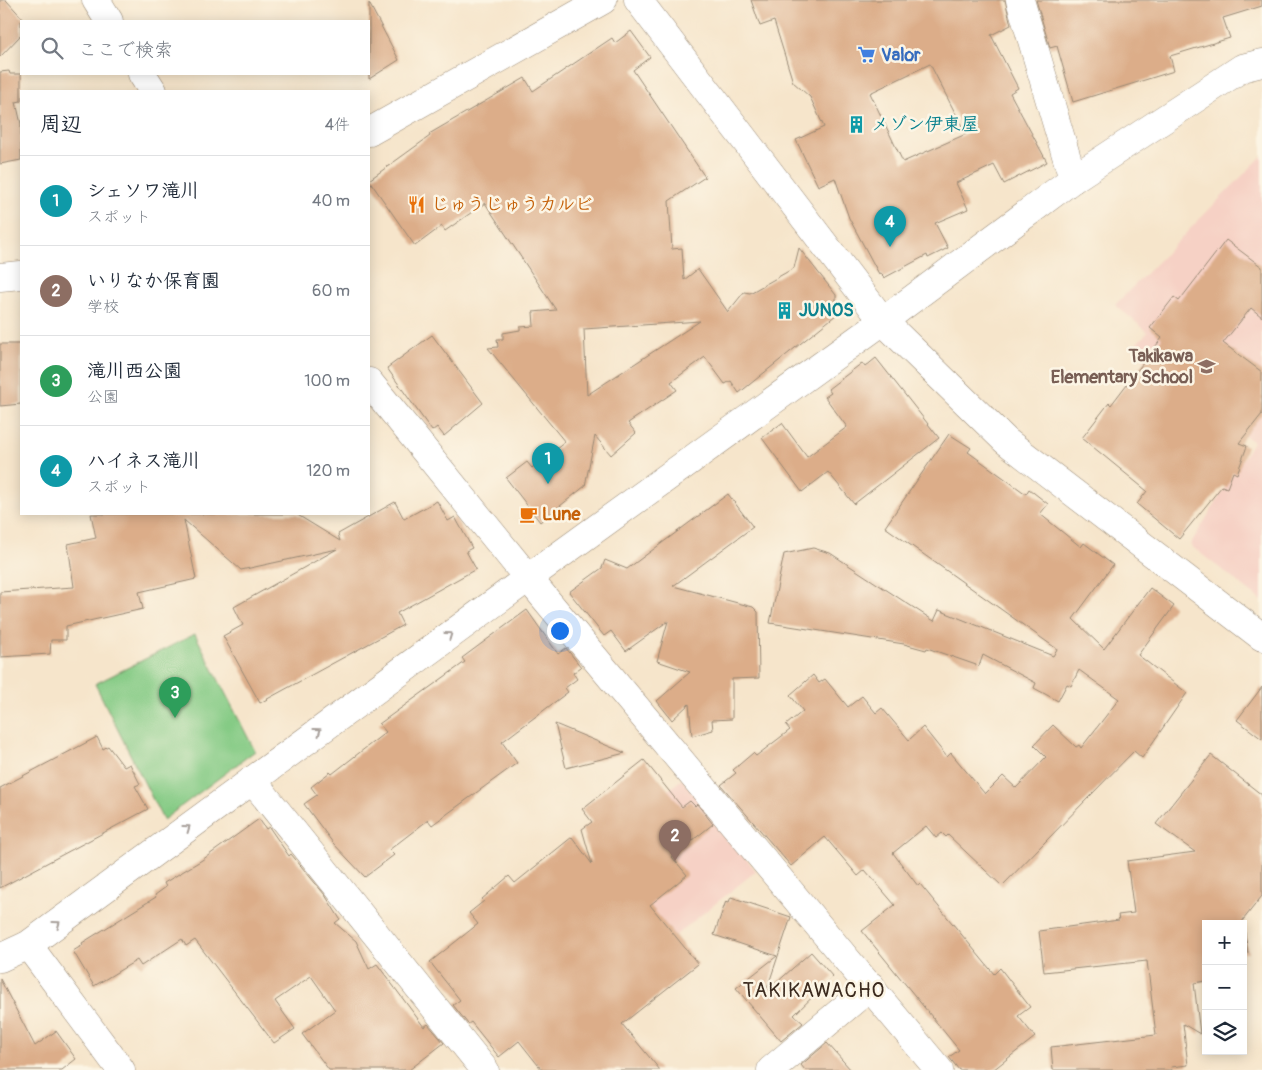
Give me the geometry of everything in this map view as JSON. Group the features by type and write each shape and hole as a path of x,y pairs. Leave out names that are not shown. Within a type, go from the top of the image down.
{"street":[{"path":"96,0 108,20"},
{"path":"370,131 603,0"},
{"path":"638,0 883,321 1006,441 1262,637"},
{"path":"1020,0 1073,179"},
{"path":"0,958 28,945 528,578 883,321 1073,179 1242,68 1262,63"},
{"path":"143,75 152,90"},
{"path":"0,277 20,275"},
{"path":"370,383 528,578 871,986 939,1070"},
{"path":"252,780 485,1070"},
{"path":"28,945 121,1070"},
{"path":"771,1070 871,986"}],"shaded area":[{"name":"Takikawa Elementary School","path":"1262,156 1262,601 1190,545 1253,442 1190,390 1172,384 1132,348 1148,332 1115,305"},
{"path":"682,779 756,871 671,939 593,850"}],"green space":[{"path":"195,634 255,751 163,820 95,684"}],"building":[{"path":"0,0 6,0 24,20 20,20 20,36 0,57"},
{"path":"751,0 1005,0 1011,25 991,35 1018,88 1010,93 1047,162 1004,184 994,165 956,183 968,209 935,223 948,248 928,258 927,255 884,278 881,273 879,274 849,218 835,178 818,186 796,140 824,127 810,97 793,82 774,21 760,26","holes":["930,64 966,134 903,162 870,93"]},
{"path":"1036,0 1262,0 1262,6 1223,18 1230,38 1170,56 1174,71 1073,102 1057,46 1050,48"},
{"path":"369,3 399,60 369,79 370,20"},
{"path":"631,31 650,57 633,70 705,177 669,201 672,249 682,248 684,280 698,269 728,312 744,292 750,293 794,268 799,248 836,295 836,315 739,393 731,381 725,384 705,357 671,382 677,390 628,423 636,433 611,455 595,436 585,486 540,522 506,478 527,462 532,468 565,442 488,348 498,347 497,339 503,339 503,333 520,330 520,327 534,326 533,312 556,310 485,203 445,231 442,226 415,246 370,179 430,136 429,134 525,78 533,91 612,38 615,43","holes":["700,321 587,395 584,329"]},
{"path":"9,71 10,74 20,74 21,90 20,101 16,102 20,120 20,160 0,164 0,72"},
{"path":"1226,240 1262,267 1262,317 1251,308 1223,343 1262,372 1262,414 1239,443 1247,446 1237,474 1233,472 1227,488 1222,486 1179,539 1137,504 1147,491 1082,438 1109,403 1111,405 1162,338 1150,328 1174,297 1179,301"},
{"path":"432,335 483,403 444,436 437,427 432,431 387,368"},
{"path":"0,344 20,344 20,404 0,406"},
{"path":"876,358 939,438 854,504 828,472 802,492 762,438 782,423 807,457 847,427 825,397 831,393 828,389 862,363 865,367"},
{"path":"949,434 971,448 968,452 1026,494 1029,489 1048,504 1040,514 1081,547 1084,543 1113,565 1073,619 1104,649 1150,588 1174,606 1138,655 1187,693 1142,758 1134,751 1002,886 948,835 946,837 942,833 936,838 926,826 893,853 918,886 920,884 994,974 1000,968 1030,1007 1018,1016 1035,1037 993,1070 959,1070 949,1057 959,1050 862,931 895,905 865,870 858,876 825,837 791,866 721,785 736,773 733,770 753,753 756,756 790,730 786,725 803,711 790,695 813,675 819,683 825,679 848,707 862,696 876,713 882,708 909,740 923,727 947,757 951,753 985,794 1003,776 1016,788 1046,757 1034,745 1053,725 1076,747 1079,745 1081,748 1119,699 1079,670 1071,686 1067,684 1058,701 1034,688 1036,683 983,655 979,666 927,648 926,650 904,644 770,623 784,554 813,548 830,553 934,621 939,610 1053,656 1057,649 885,527"},
{"path":"728,494 753,527 673,586 753,607 758,612 759,678 732,679 732,719 712,720 713,730 692,736 689,704 672,720 657,701 690,672 657,661 668,621 626,651 611,631 604,636 569,592 602,568 605,560 627,569"},
{"path":"437,501 448,521 455,517 472,548 466,551 476,569 397,613 403,625 260,703 223,636 243,625 234,607 337,549 241,570 184,520 196,579 139,592 143,609 66,626 66,640 51,640 50,654 0,657 0,592 74,587 68,544 96,538 91,515 298,515 340,541 338,534 395,502 404,519"},
{"path":"527,610 558,654 566,648 581,667 573,673 577,679 565,688 568,692 502,742 517,763 432,825 428,820 389,850 394,855 365,877 333,843 304,804 317,795 311,787 330,772 332,774 386,732 379,724 465,662 462,658"},
{"path":"1262,687 1262,739 1237,720"},
{"path":"555,724 625,753 566,768"},
{"path":"97,737 103,749 108,746 124,767 130,764 140,784 135,786 148,809 0,888 0,788"},
{"path":"1211,755 1262,795 1262,896 1243,920 1202,920 1202,982 1194,983 1200,1034 1183,1024 1188,1065 1171,1067 1172,1070 1053,1070 1051,1047 1156,1035 1147,961 1044,972 1039,931 1119,920 1118,915 1134,913 1127,861 1195,852 1156,824"},
{"path":"644,760 682,807 690,801 695,806 697,804 713,824 672,857 687,875 650,905 698,964 622,1024 660,1070 542,1070 519,1041 499,1057 471,1022 468,1024 453,1005 460,1000 430,962 478,924 469,913 484,901 482,899 509,876 515,883 572,837 592,864 582,829 592,822 582,809"},
{"path":"259,819 266,829 269,827 289,856 291,854 325,895 340,919 335,923 356,941 369,969 377,964 424,1027 428,1024 444,1043 409,1070 329,1070 302,1034 335,1010 311,976 275,1001 295,1029 274,1043 195,940 186,946 182,939 141,966 137,960 94,986 73,951 83,945 82,943 156,897 155,895 166,887 164,883 202,860"},
{"path":"731,897 791,917 766,992 811,952 833,977 794,1015 803,1023 781,1041 736,988 777,956 714,935 726,901 729,902"},
{"path":"0,979 35,1046 56,1031 76,1059 62,1070 0,1070"},
{"path":"827,1043 851,1070 805,1070 801,1065"}],"place":[{"name":"Valor","path":"867,55"},
{"name":"メゾン伊東屋","path":"857,124"},
{"name":"じゅうじゅうカルビ","path":"417,204"},
{"name":"ハイネス滝川","path":"890,247"},
{"name":"JUNOS","path":"785,310"},
{"name":"Takikawa Elementary School","path":"1207,366"},
{"name":"シェソワ滝川","path":"548,484"},
{"name":"Lune","path":"528,514"},
{"name":"滝川西公園","path":"175,718"},
{"name":"いりなか保育園","path":"675,861"}],"district":[{"name":"TAKIKAWACHO","path":"814,990"}]}
